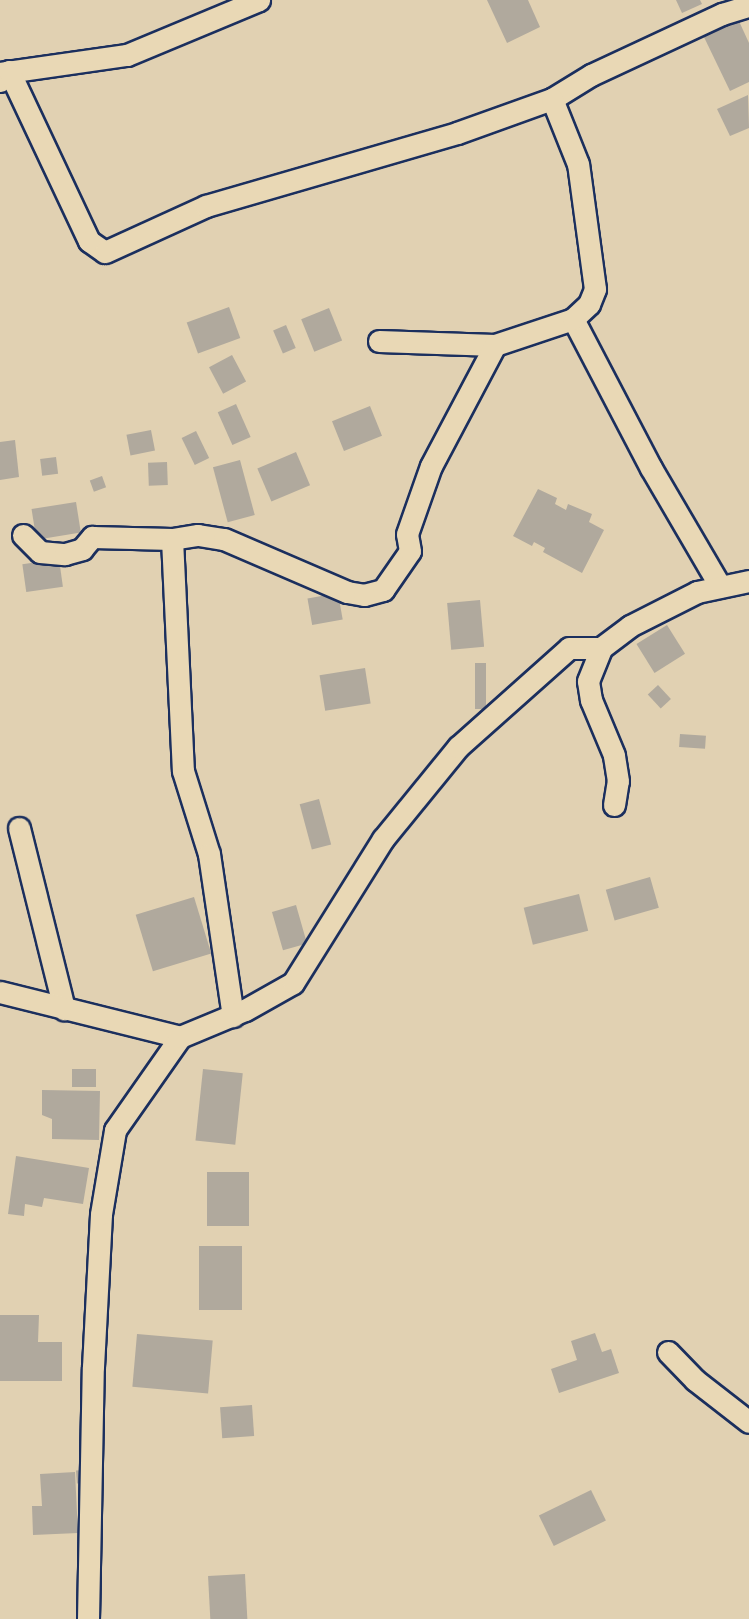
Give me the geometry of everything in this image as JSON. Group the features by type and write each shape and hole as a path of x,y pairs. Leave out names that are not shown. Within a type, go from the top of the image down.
{"street":[{"path":"259,0 127,55 3,75 89,241 105,252 206,206 457,133 552,99 591,75 722,14 749,6"},
{"path":"379,341 495,345 573,319 588,304 596,289 578,164 552,99"},
{"path":"573,319 651,468 720,586"},
{"path":"23,535 40,552 64,554 82,549 92,537 172,539 198,535 224,540 347,591 364,595 383,590 410,551 407,534 432,466 495,345"},
{"path":"172,539 183,771 209,854 233,1016"},
{"path":"614,805 618,781 615,755 591,700 588,681 601,648 630,626 697,592 749,581"},
{"path":"88,1619 93,1367 102,1205 115,1130 180,1037 233,1016 293,983 383,839 458,747 569,648 601,648"},
{"path":"19,828 64,1009"},
{"path":"0,992 180,1037"},
{"path":"668,1352 694,1380 749,1422"}],"building":[{"path":"487,0 528,0 540,27 507,43"},
{"path":"676,0 700,0 702,4 682,13"},
{"path":"738,19 749,43 749,82 730,91 703,35"},
{"path":"748,95 749,128 730,136 717,109"},
{"path":"229,307 240,338 198,353 187,322"},
{"path":"329,308 342,340 314,352 301,319"},
{"path":"286,325 296,348 283,353 273,330"},
{"path":"232,355 246,381 223,394 209,367"},
{"path":"236,404 251,437 232,445 218,412"},
{"path":"370,406 382,436 344,451 332,421"},
{"path":"151,430 155,451 130,455 126,435"},
{"path":"196,431 209,458 195,465 182,438"},
{"path":"15,440 19,477 0,480 0,442"},
{"path":"296,452 310,485 271,502 257,468"},
{"path":"56,457 58,474 42,476 40,459"},
{"path":"240,460 255,515 228,522 213,467"},
{"path":"167,462 168,485 149,486 148,463"},
{"path":"102,476 106,487 94,492 90,480"},
{"path":"538,489 557,498 555,504 566,510 568,504 592,514 589,522 604,530 582,573 543,552 545,548 534,542 532,546 513,536"},
{"path":"76,502 81,533 36,540 32,509"},
{"path":"59,559 63,587 26,592 22,564"},
{"path":"338,593 343,620 312,625 307,598"},
{"path":"480,600 484,647 451,650 447,603"},
{"path":"667,625 685,654 654,673 636,644"},
{"path":"475,663 486,663 486,709 475,709"},
{"path":"365,668 371,704 325,711 320,675"},
{"path":"658,685 671,699 661,708 648,695"},
{"path":"680,734 706,736 705,749 679,747"},
{"path":"319,799 331,844 312,850 300,804"},
{"path":"650,877 659,908 615,920 606,890"},
{"path":"579,894 588,931 533,945 524,908"},
{"path":"194,897 211,953 153,971 136,915"},
{"path":"296,905 307,943 283,950 272,912"},
{"path":"72,1069 96,1069 96,1087 72,1087"},
{"path":"203,1069 243,1073 235,1145 195,1141"},
{"path":"42,1090 100,1091 99,1140 52,1139 52,1119 42,1115"},
{"path":"16,1156 89,1168 83,1204 44,1198 42,1207 25,1204 24,1216 8,1214"},
{"path":"207,1172 249,1172 249,1226 207,1226"},
{"path":"199,1246 242,1246 242,1310 199,1310"},
{"path":"0,1315 39,1315 38,1342 62,1342 62,1381 0,1381"},
{"path":"595,1333 602,1352 611,1349 619,1373 559,1393 551,1369 577,1360 571,1341"},
{"path":"137,1334 213,1341 208,1393 132,1387"},
{"path":"252,1405 254,1436 222,1438 220,1407"},
{"path":"84,1470 85,1483 77,1484 76,1471"},
{"path":"75,1472 78,1533 33,1535 32,1506 42,1506 40,1474"},
{"path":"591,1490 606,1521 554,1546 539,1515"},
{"path":"245,1574 247,1619 210,1619 208,1576"}]}
